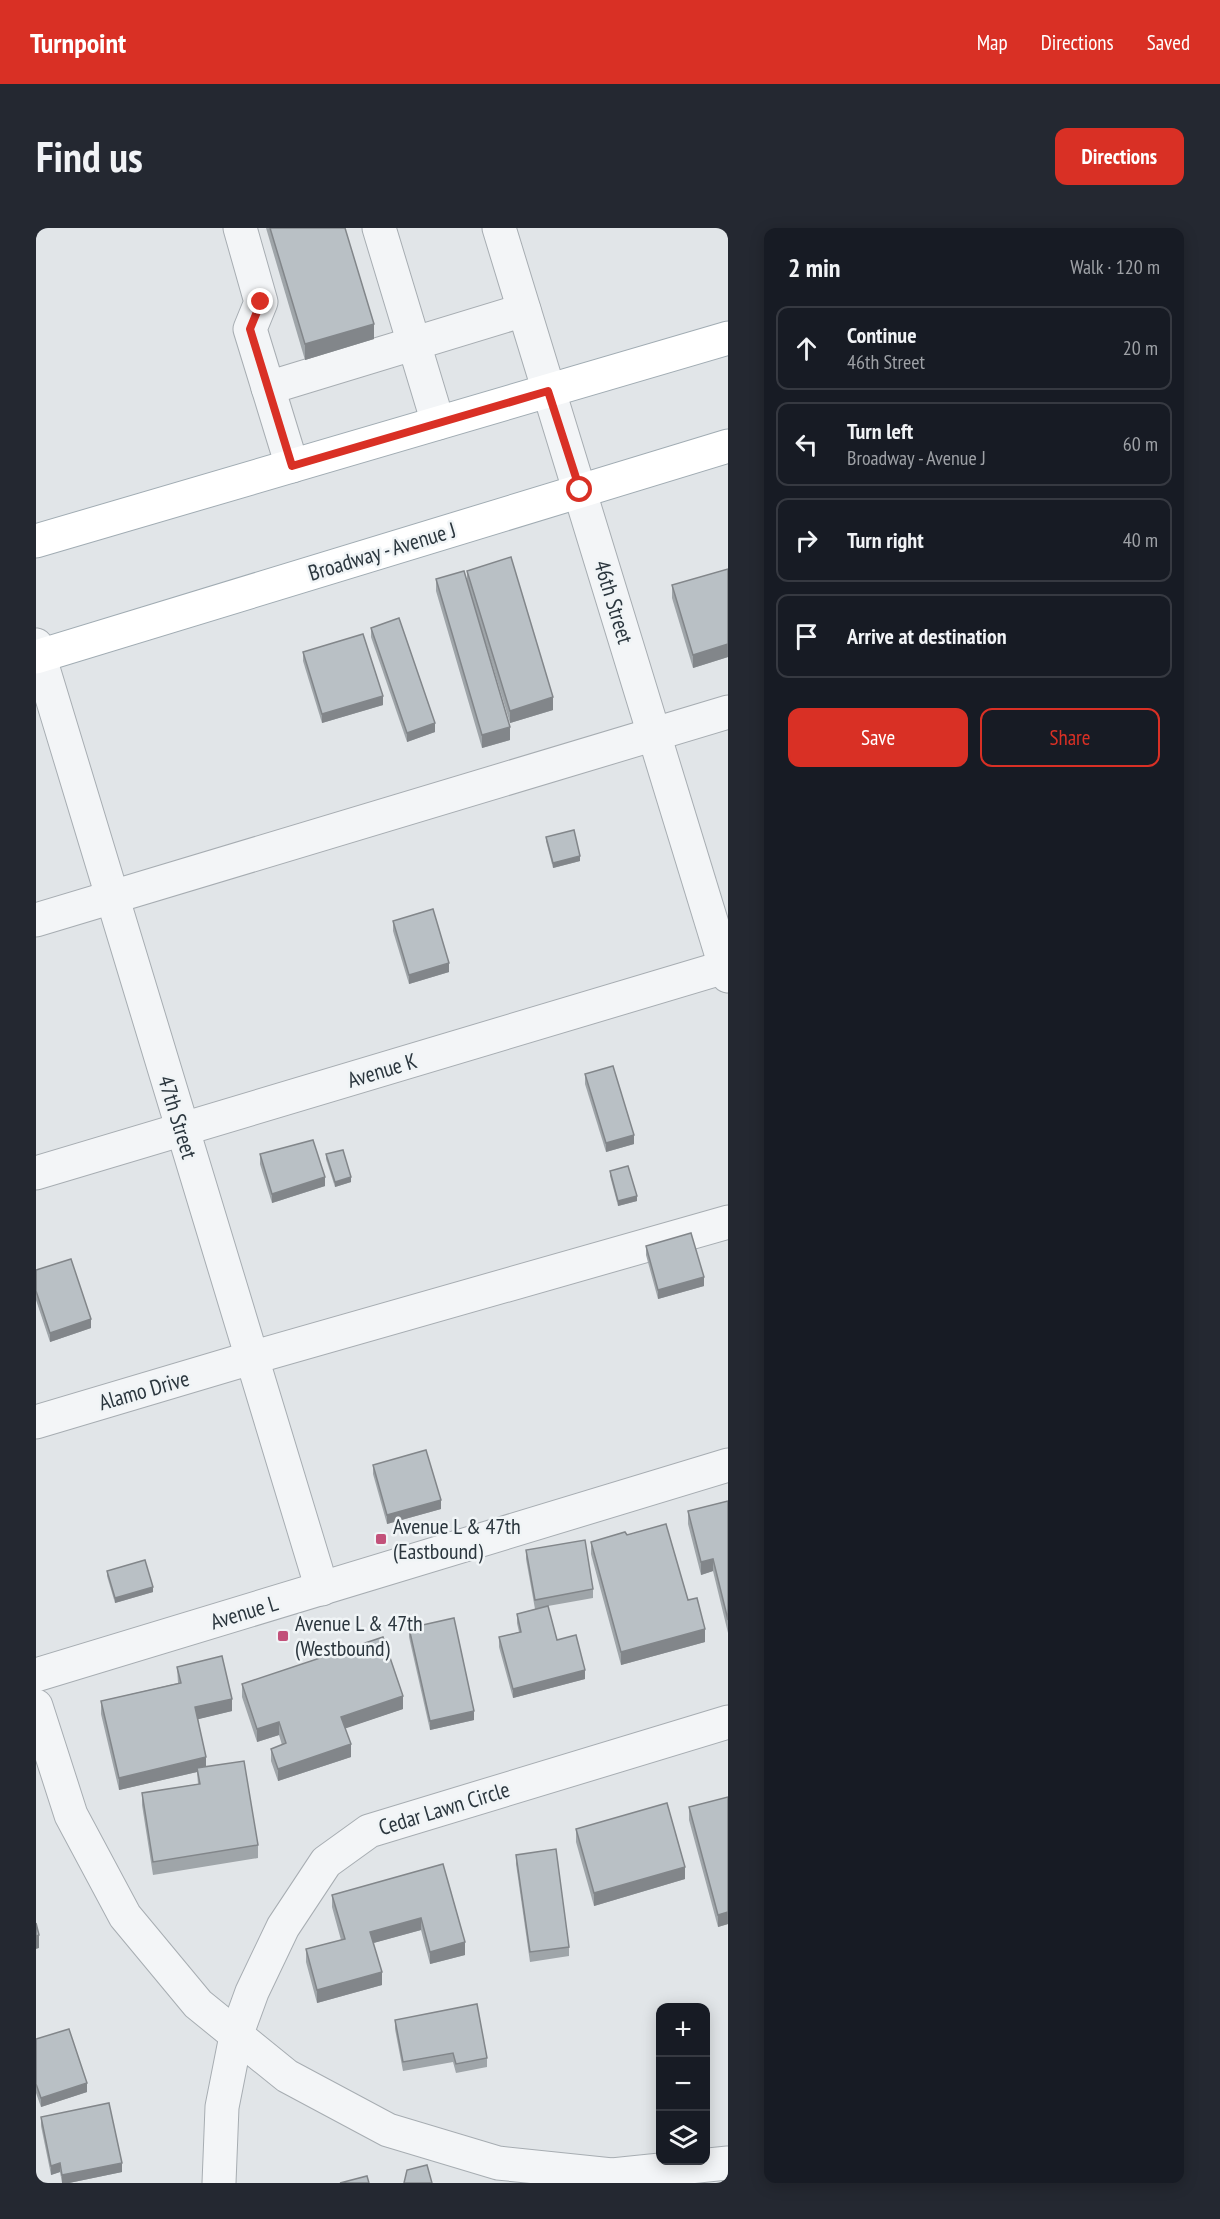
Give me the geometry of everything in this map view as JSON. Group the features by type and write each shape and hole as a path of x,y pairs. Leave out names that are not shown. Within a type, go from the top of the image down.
{"main road":[{"path":"36,541 728,338"},
{"name":"Broadway - Avenue J","path":"37,653 728,446"}],"street":[{"path":"240,228 261,302 250,329 292,466"},
{"path":"379,228 438,423"},
{"name":"46th Street","path":"499,228 727,969"},
{"path":"268,388 524,310"},
{"name":"47th Street","path":"37,653 321,1588"},
{"path":"36,920 728,712"},
{"name":"Avenue K","path":"36,1173 727,969"},
{"name":"Alamo Drive","path":"36,1422 728,1222"},
{"name":"Avenue L","path":"36,1676 728,1465"},
{"path":"36,1706 71,1815 125,1916 198,2004 287,2076 388,2130 498,2163 612,2175 727,2165"},
{"name":"Cedar Lawn Circle","path":"219,2183 222,2107 236,2036 252,1992 283,1927 326,1862 369,1831 728,1722"}],"building":[{"path":"270,228 345,228 374,324 305,344"},
{"path":"511,557 553,697 510,711 467,571"},
{"path":"728,569 728,644 693,655 672,585"},
{"path":"464,571 510,727 482,735 436,579"},
{"path":"399,618 435,723 407,733 371,628"},
{"path":"363,634 383,696 322,714 303,652"},
{"path":"574,830 580,856 553,863 546,837"},
{"path":"433,909 449,963 409,975 393,921"},
{"path":"613,1066 634,1135 606,1143 585,1074"},
{"path":"313,1140 325,1177 272,1194 260,1154"},
{"path":"343,1150 351,1177 335,1182 326,1154"},
{"path":"628,1166 637,1196 618,1201 610,1171"},
{"path":"691,1233 704,1277 658,1290 646,1246"},
{"path":"71,1259 91,1319 50,1333 36,1291 36,1270"},
{"path":"426,1450 441,1500 387,1515 373,1465"},
{"path":"728,1501 728,1620 713,1559 701,1562 688,1511"},
{"path":"666,1524 688,1600 697,1598 705,1629 621,1652 591,1542"},
{"path":"585,1540 593,1589 535,1600 526,1550"},
{"path":"145,1560 153,1587 115,1598 107,1571"},
{"path":"548,1606 557,1640 576,1635 585,1670 513,1689 499,1637 521,1632 517,1614"},
{"path":"454,1618 474,1711 430,1721 409,1628"},
{"path":"383,1637 403,1696 341,1717 351,1744 278,1769 271,1749 286,1743 279,1722 257,1729 242,1684"},
{"path":"222,1656 232,1699 195,1707 206,1757 119,1778 101,1701 181,1683 177,1667"},
{"path":"244,1761 258,1845 153,1862 142,1793 200,1784 197,1768"},
{"path":"728,1797 728,1912 718,1915 689,1807"},
{"path":"667,1803 685,1867 594,1893 576,1829"},
{"path":"556,1849 569,1947 530,1952 516,1855"},
{"path":"443,1864 465,1942 430,1952 421,1918 370,1932 382,1972 317,1990 306,1949 345,1939 332,1895"},
{"path":"477,2004 487,2058 456,2064 453,2053 403,2062 395,2020"},
{"path":"69,2029 87,2083 41,2098 36,2084 36,2039"},
{"path":"109,2103 122,2163 62,2175 60,2163 51,2166 41,2117"},
{"path":"427,2165 432,2183 404,2183 407,2170"},
{"path":"367,2176 369,2183 340,2183"}],"place":[{"name":"Avenue L & 47th (Eastbound)","path":"381,1539"},
{"name":"Avenue L & 47th (Westbound)","path":"283,1636"}],"route":[{"path":"261,302 250,329 292,466 548,391 580,490"}]}
